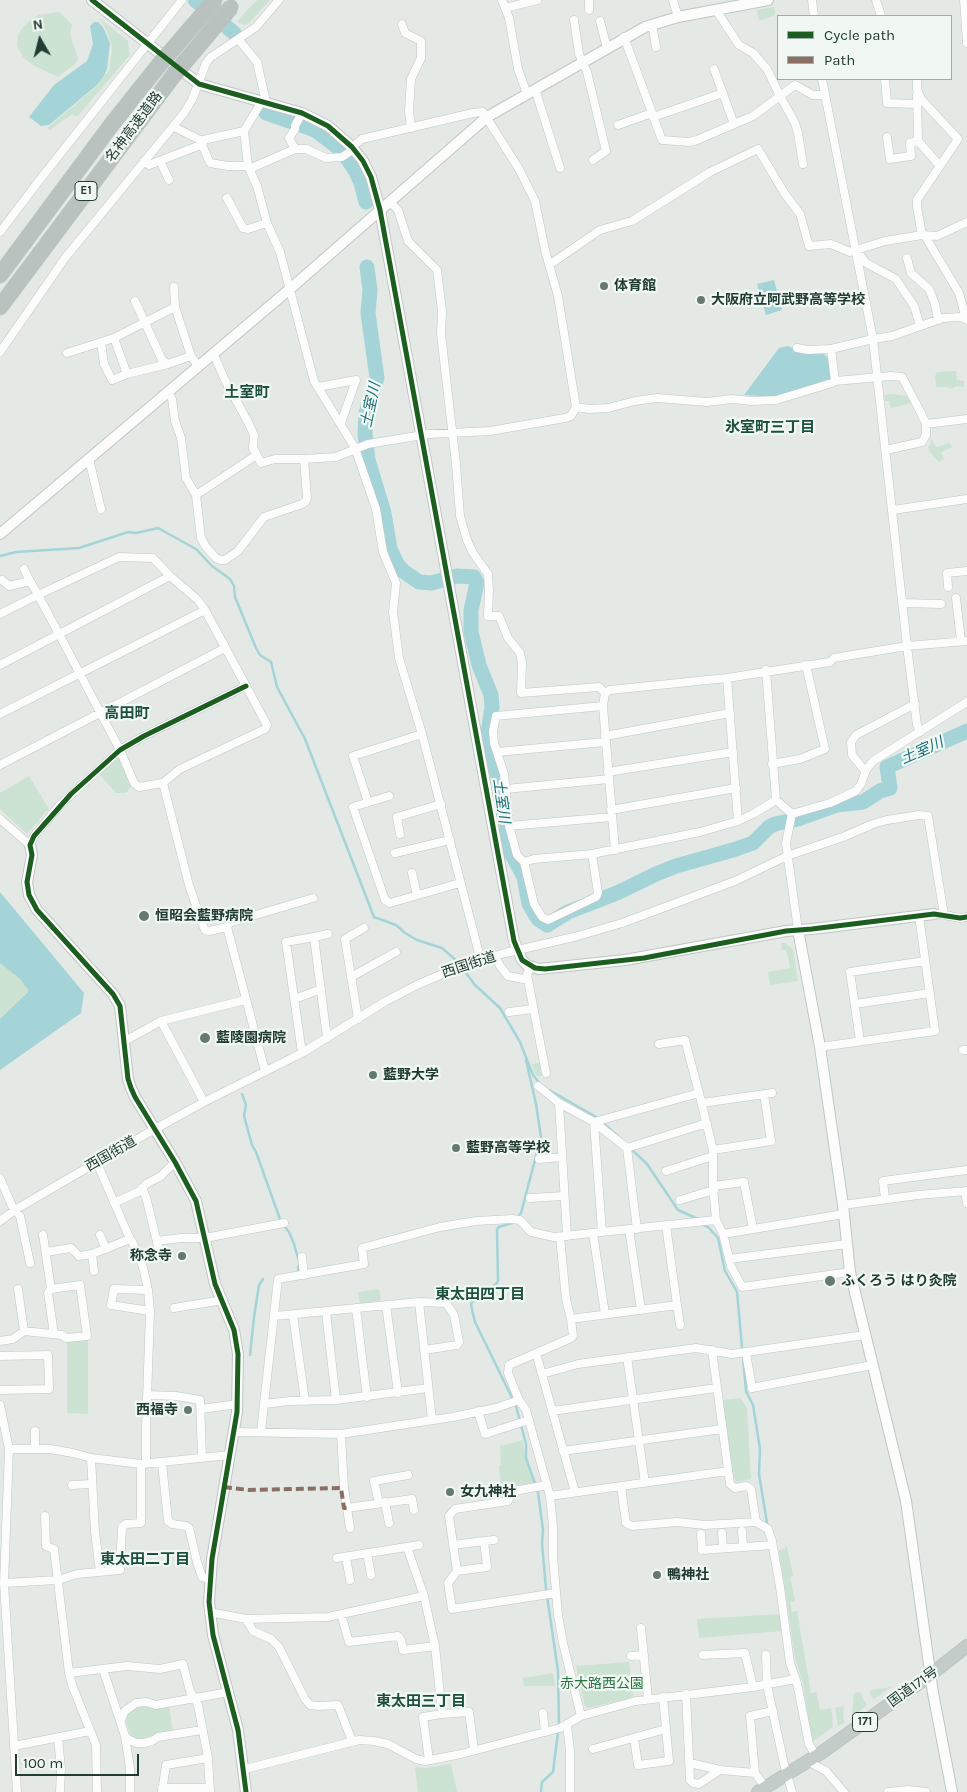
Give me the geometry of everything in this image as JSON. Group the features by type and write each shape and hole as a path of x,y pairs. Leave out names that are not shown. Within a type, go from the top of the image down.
{"highway":[{"name":"名神高速道路","path":"0,275 112,124 159,65 215,0"},
{"name":"名神高速道路","path":"0,307 173,76 234,4"},
{"name":"国道171号","path":"762,1790 812,1758 930,1675 967,1646"}],"street":[{"path":"92,0 199,84 302,113 329,126 353,148 371,177 377,194 517,950 522,960 531,967 545,969 644,958 798,930 939,914 960,918 967,917"},
{"path":"0,232 182,0"},
{"path":"0,352 65,258 184,113 199,84 206,63 219,50 238,40 262,20 279,0"},
{"path":"502,0 510,23 518,69 531,91 560,168"},
{"path":"505,8 536,0"},
{"path":"589,0 589,10"},
{"path":"674,0 678,17"},
{"path":"0,534 291,288 488,117 624,37 652,24 716,10 730,4 768,0"},
{"path":"812,0 814,15"},
{"path":"876,0 882,15"},
{"path":"964,0 967,20 965,29 967,43"},
{"path":"716,10 739,45 753,53 762,61 767,69 795,122 803,164"},
{"path":"574,20 579,54 587,72 606,151 593,160"},
{"path":"600,21 607,48"},
{"path":"402,24 405,33 421,42 421,58 411,79 409,111 411,128"},
{"path":"652,24 656,47"},
{"path":"624,37 662,140 689,142 698,140 754,116 795,85 813,94 825,95"},
{"path":"238,40 257,62 264,102 244,131 249,167 258,186 266,223 280,252 291,288 296,316 310,368 318,387 356,448 376,509 383,552 396,583 393,612 399,658 422,734 482,961"},
{"path":"714,69 734,124"},
{"path":"822,80 873,338 907,646 917,725 920,732"},
{"path":"885,80 887,103 917,104"},
{"path":"917,80 918,141 940,166"},
{"path":"917,90 921,99 958,139 918,200 917,207 923,235 959,293 966,319"},
{"path":"618,125 723,93"},
{"path":"176,128 200,140 210,163 249,167 295,149 306,149 326,158 342,157 362,139 476,112 483,112 488,117 519,168 532,194 558,296 576,407 571,416 565,418 490,431 452,432 368,444 336,457 275,459 261,463 253,448 254,435 213,353"},
{"path":"295,149 289,138 295,130 295,126 302,113"},
{"path":"144,161 149,165 203,144 203,140 244,131"},
{"path":"887,137 890,159 911,156 910,142 918,141"},
{"path":"549,265 600,230 632,221 710,172 758,149 785,194 800,214 809,246 830,244 850,252 857,251 886,240 923,235 937,236 967,222"},
{"path":"160,161 169,180"},
{"path":"227,198 243,228 248,229 266,223"},
{"path":"394,206 398,210 408,241 437,270 442,311 441,334 462,526 473,553 488,574 490,590 488,616 499,616 508,638 520,653 522,663 521,693 599,687 605,693"},
{"path":"857,251 866,263 891,276 897,282 914,306 920,325"},
{"path":"907,258 911,273 929,289 935,304 938,320"},
{"path":"897,282 911,273"},
{"path":"174,287 175,307 191,356 198,366"},
{"path":"135,301 162,360 168,364"},
{"path":"67,353 114,338 175,307"},
{"path":"797,348 808,350 831,349 873,338 892,336 938,320 961,317 966,319"},
{"path":"114,338 127,374"},
{"path":"101,342 104,364 112,380 191,356"},
{"path":"831,349 835,381"},
{"path":"576,407 589,409 608,408 635,400 657,398 707,402 732,399 752,401 776,400 835,381 878,377 902,378 922,413 926,424 926,435 922,442 886,450"},
{"path":"318,387 356,380 340,423"},
{"path":"168,392 172,399 175,421 182,438 186,478 196,495 203,543 216,558 225,560 238,551 264,517 306,501 304,459"},
{"path":"926,424 967,419"},
{"path":"196,495 252,458"},
{"path":"89,459 101,509"},
{"path":"893,510 967,499"},
{"path":"0,614 38,595 119,557 153,558 170,576 198,600 205,610 267,725 265,729 180,769 164,783 139,787 134,783 101,712 38,595 30,581 24,569"},
{"path":"948,588 947,573 967,571"},
{"path":"0,665 170,576"},
{"path":"2,580 9,586 30,581"},
{"path":"615,850 602,706 605,693 610,690 727,678 766,670 830,662 834,658 907,646 964,641 956,598"},
{"path":"903,603 942,604"},
{"path":"0,714 205,610"},
{"path":"0,765 225,648"},
{"path":"772,764 800,759 825,749 806,665"},
{"path":"766,670 776,800 792,814"},
{"path":"727,678 738,821"},
{"path":"246,686 144,736 120,750 59,806 34,836 30,845 32,855 27,882 29,895 37,910 113,994 120,1006 123,1042 131,1088 135,1098 196,1200 216,1284 233,1324 238,1348 238,1404 210,1579 210,1612 214,1641 240,1738 246,1792"},
{"path":"792,814 830,803 856,791 862,784 865,771 875,760 967,702"},
{"path":"865,771 852,756 851,742 856,735 914,704"},
{"path":"592,854 598,892 596,897 548,920 542,918 534,904 524,862 517,855 508,826 506,788 493,731 496,716 602,706"},
{"path":"497,752 605,739 730,713"},
{"path":"368,802 353,756 422,734"},
{"path":"506,788 608,775 733,752"},
{"path":"164,783 184,867 205,930 209,931 226,927 229,923 313,898"},
{"path":"508,826 611,813 736,788"},
{"path":"388,796 353,807 385,900 390,903 460,883"},
{"path":"524,862 534,859 592,854 700,832 738,821 776,800"},
{"path":"400,834 397,817 441,804"},
{"path":"792,814 786,843 787,856 798,930 820,1047 844,1210 850,1272 906,1501 930,1675 952,1792"},
{"name":"西国街道","path":"0,1221 15,1210 204,1102 302,1053 386,1001 419,984 459,967 495,956 578,936 622,923 735,881 787,856 887,820 919,815 928,816 939,914"},
{"path":"0,819 30,845"},
{"path":"394,853 450,840"},
{"path":"412,873 417,895"},
{"path":"820,1047 935,1031 919,916"},
{"path":"226,927 266,1071"},
{"path":"358,1019 345,939 364,928"},
{"path":"302,1053 286,942 328,934"},
{"path":"314,937 327,1038"},
{"path":"351,977 396,952"},
{"path":"495,956 508,976 528,980"},
{"path":"860,1041 850,972 925,961"},
{"path":"531,967 527,974 539,1058 546,1074"},
{"path":"295,999 320,989"},
{"path":"855,1004 930,993"},
{"path":"123,1042 161,1021 245,1000"},
{"path":"509,1012 533,1009"},
{"path":"161,1021 204,1102"},
{"path":"659,1044 685,1040 713,1153 713,1188 716,1220 723,1234 731,1266 742,1287 850,1272"},
{"path":"538,1086 559,1103 594,1122 627,1148 641,1310"},
{"path":"594,1122 699,1093"},
{"path":"666,1171 713,1153 771,1141 768,1094 702,1103"},
{"path":"559,1103 564,1196 563,1236 566,1299 574,1333 571,1338 510,1365 508,1373 519,1400 526,1410 550,1496 556,1593 563,1643 581,1716"},
{"path":"594,1122 602,1232"},
{"path":"627,1148 707,1123"},
{"path":"539,1159 562,1157"},
{"path":"114,1203 140,1191 148,1183 161,1176 175,1162"},
{"path":"4,1582 58,1580 71,1575 120,1570 122,1527 126,1524 141,1522 148,1395 150,1311 148,1290 133,1243 97,1163"},
{"path":"885,1199 883,1181 967,1170"},
{"path":"0,1178 21,1219 30,1263"},
{"path":"680,1200 713,1188 744,1182 753,1229"},
{"path":"138,1256 160,1254 142,1188"},
{"path":"723,1234 844,1210 885,1199 918,1194 966,1191 967,1203"},
{"path":"530,1198 564,1196"},
{"path":"261,1432 278,1279 364,1264 362,1248 440,1227 476,1220 516,1220 531,1232 542,1236 563,1236 716,1220"},
{"path":"157,1241 205,1238 283,1224"},
{"path":"666,1225 680,1325"},
{"path":"593,1233 605,1314"},
{"path":"43,1235 51,1289 48,1293 54,1334"},
{"path":"100,1235 106,1249"},
{"path":"46,1252 71,1248 79,1256 92,1254 130,1239"},
{"path":"729,1260 847,1244"},
{"path":"92,1254 94,1270"},
{"path":"302,1257 304,1275"},
{"path":"0,1341 13,1339 24,1331 62,1334 66,1338 87,1336 80,1285 51,1289"},
{"path":"18,1290 24,1331"},
{"path":"148,1290 114,1290 111,1305 150,1311"},
{"path":"174,1308 223,1300"},
{"path":"275,1316 419,1302 446,1302 454,1315 459,1342 457,1345 424,1350"},
{"path":"419,1302 432,1420"},
{"path":"386,1305 398,1393"},
{"path":"571,1319 677,1305"},
{"path":"356,1308 367,1396"},
{"path":"326,1312 336,1400"},
{"path":"293,1315 305,1401"},
{"path":"542,1374 578,1364 696,1348 732,1354 746,1353 865,1335"},
{"path":"712,1350 730,1484 735,1488 746,1486 751,1489 756,1522"},
{"path":"536,1353 575,1492"},
{"path":"746,1353 752,1388 872,1365"},
{"path":"0,1356 48,1355 49,1389 0,1390"},
{"path":"627,1357 645,1482"},
{"path":"264,1404 336,1400 428,1388"},
{"path":"552,1411 716,1388"},
{"path":"148,1395 176,1396 200,1400 202,1457"},
{"path":"235,1432 341,1434 496,1408 519,1400"},
{"path":"201,1409 238,1404"},
{"path":"0,1405 9,1449 4,1582 17,1792"},
{"path":"478,1411 484,1434 529,1420"},
{"path":"563,1451 722,1429"},
{"path":"35,1431 35,1448"},
{"path":"341,1434 344,1488 350,1528"},
{"path":"9,1449 35,1448 69,1452 91,1458 144,1464 230,1454"},
{"path":"91,1458 95,1532 100,1572"},
{"path":"162,1463 168,1522 184,1525 189,1528 202,1576 210,1579"},
{"path":"550,1496 728,1471"},
{"path":"389,1523 374,1481 408,1475"},
{"path":"72,1485 92,1484"},
{"path":"457,1571 449,1516 454,1508 508,1500 514,1492 547,1485"},
{"path":"621,1486 626,1523 632,1526 677,1522 705,1524 756,1522 768,1529 780,1588 790,1663 797,1683 812,1758 844,1792"},
{"path":"347,1508 412,1499 414,1510"},
{"path":"45,1516 46,1546 54,1549 69,1673 96,1745 97,1792"},
{"path":"742,1531 743,1547"},
{"path":"722,1532 723,1548"},
{"path":"701,1534 702,1550 772,1545"},
{"path":"453,1545 494,1540"},
{"path":"484,1542 487,1567 457,1571 448,1583 452,1609 556,1593"},
{"path":"337,1558 419,1545"},
{"path":"407,1547 424,1596 435,1646 442,1714"},
{"path":"367,1553 371,1576"},
{"path":"346,1557 350,1580"},
{"path":"210,1612 246,1618 328,1617 424,1596"},
{"path":"341,1614 349,1642 398,1636 403,1650 435,1646"},
{"path":"246,1618 253,1631 270,1639 279,1647 304,1699 310,1705 338,1705 352,1741"},
{"path":"641,1628 648,1699"},
{"path":"703,1655 745,1653 753,1687"},
{"path":"631,1656 644,1655"},
{"path":"766,1655 767,1685 792,1792"},
{"path":"69,1673 127,1666 160,1669 183,1664 198,1705 208,1758 210,1790 162,1790 166,1765 208,1758"},
{"path":"103,1669 126,1738 130,1768 130,1792"},
{"path":"244,1769 352,1741 367,1740 395,1747 416,1759 429,1760 545,1732 567,1725 581,1716 648,1699 753,1687 795,1680"},
{"path":"121,1720 125,1711 136,1703 146,1702 156,1705 229,1692"},
{"path":"686,1694 690,1763 689,1778 695,1784 701,1783 720,1770"},
{"path":"634,1738 638,1765 669,1761 663,1697"},
{"path":"762,1790 755,1773 750,1716 772,1711"},
{"path":"429,1760 423,1717 469,1712 474,1750"},
{"path":"543,1713 545,1732"},
{"path":"567,1725 570,1751 570,1792"},
{"path":"593,1749 666,1729"},
{"path":"126,1738 136,1743 144,1743 158,1737 202,1730"},
{"path":"14,1746 90,1731"},
{"path":"58,1738 62,1769 60,1792"},
{"path":"690,1763 720,1770 755,1773"},
{"path":"888,1792 915,1790 926,1792"}],"green space":[{"path":"257,0 270,0 249,23 244,25 239,23 237,21"},
{"path":"774,7 775,15 759,21 757,10"},
{"path":"60,12 72,25 70,34 78,58 76,63 58,77 31,64 23,57 17,46 18,35 30,20 39,15"},
{"path":"99,18 128,41 130,55 77,117 72,114 50,130 47,128 97,86 109,70 112,50 111,43 105,27"},
{"path":"956,371 957,380 964,381 964,387 957,386 951,389 936,387 935,376 937,372"},
{"path":"884,395 908,396 912,403 891,408 889,401 885,401"},
{"path":"930,437 936,447 949,443 953,447 941,452 944,459 939,462 928,447 931,443"},
{"path":"119,755 131,787 126,793 116,793 99,774"},
{"path":"29,776 49,809 27,834 0,809 0,793"},
{"path":"781,943 785,943 793,949 798,981 770,985 768,972 790,968 788,955 786,950 782,950"},
{"path":"0,963 20,979 28,992 0,1019"},
{"path":"540,1063 543,1076 536,1076 532,1064"},
{"path":"379,1289 381,1300 360,1304 358,1292"},
{"path":"88,1339 88,1414 67,1413 67,1340"},
{"path":"740,1398 747,1408 751,1479 736,1482 731,1471 723,1400"},
{"path":"523,1440 525,1458 534,1483 501,1487 500,1446"},
{"path":"787,1546 793,1576 790,1577 795,1601 790,1602 792,1612 797,1611 811,1693 816,1692 820,1710 831,1708 833,1719 833,1727 813,1741 803,1683 795,1658 779,1550 785,1549"},
{"path":"781,1614 782,1631 699,1638 697,1619"},
{"name":"赤大路西公園","path":"629,1662 633,1697 589,1708 585,1706 576,1666"},
{"path":"553,1673 555,1686 524,1686 523,1678"},
{"path":"891,1687 874,1699 870,1694 871,1690"},
{"path":"861,1692 862,1698 867,1705 852,1717 854,1693"},
{"path":"143,1705 154,1709 169,1707 173,1731 157,1734 143,1740 131,1736 126,1722 127,1715 136,1707"},
{"path":"844,1706 843,1718 845,1722 838,1726 835,1708"},
{"path":"451,1764 457,1792 418,1792 416,1767 426,1768"}],"water":[{"path":"94,22 98,22 103,27 110,43 107,69 104,76 97,85 49,125 41,126 29,117 54,85 87,61 93,44 90,26"},
{"path":"774,280 782,310 766,315 757,284"},
{"path":"788,346 804,353 824,354 830,360 833,380 774,397 744,395 779,348"},
{"path":"0,892 84,993 81,1013 0,1070 0,1019 28,990 20,979 0,963"}],"waterway":[{"name":"土室川","path":"195,0 234,33"},
{"name":"土室川","path":"266,113 315,130 335,145 356,172 366,202"},
{"name":"土室川","path":"367,267 370,290 368,313 377,378 366,413 365,434 368,460 384,513 390,549 397,564 403,571 419,582 431,583 457,576 474,577 477,583 471,610 471,632 479,665 491,695 492,707 488,733 490,750 501,786 501,811 506,839 524,877 529,904 538,919 547,925 568,912 617,893 676,866 753,843 769,827 775,824 798,819 837,805 863,802 880,791 890,788 887,767 967,731"},
{"path":"0,556 16,552 79,548 128,532 136,533 158,528 196,549 212,566 230,579 234,586 235,597 256,648 260,655 271,662 277,687 305,739 374,917 396,925 417,940 442,948 458,962 475,985 500,1008 520,1042 533,1075 540,1084"},
{"path":"526,1060 541,1137 521,1213 512,1223 497,1229 498,1281 472,1302 471,1305 475,1322 516,1406 526,1444 526,1458 538,1492 543,1530 542,1543 546,1589 558,1671 559,1724 553,1772 542,1782 541,1792"},
{"path":"549,1090 598,1118"},
{"path":"242,1094 246,1105 244,1116 252,1145 281,1222 289,1232 294,1244 300,1265 298,1267 299,1274"},
{"path":"602,1122 622,1140"},
{"path":"631,1149 647,1164 678,1210 698,1219"},
{"path":"701,1224 708,1227 718,1238 725,1271 737,1292 746,1391 753,1405 760,1449 759,1474 767,1523"},
{"path":"250,1355 259,1285 263,1279"}],"marked path":[{"path":"224,1487 249,1490 341,1488 344,1508 347,1508"}],"cycle path":[{"path":"92,0 199,84 302,113 328,126 352,147 363,161 371,177 380,210 514,941 522,960 535,968 545,969 644,958 786,931 934,914 960,918 967,917"},
{"path":"246,686 144,736 120,750 71,794 34,836 30,845 32,855 27,882 29,895 37,910 113,994 120,1006 128,1079 131,1088 196,1201 215,1284 234,1330 238,1354 237,1412 212,1559 209,1602 213,1635 238,1730 246,1792"}],"place":[{"name":"体育館","path":"604,286"},
{"name":"大阪府立阿武野高等学校","path":"701,300"},
{"name":"恒昭会藍野病院","path":"144,916"},
{"name":"藍陵園病院","path":"205,1038"},
{"name":"藍野大学","path":"373,1075"},
{"name":"藍野高等学校","path":"456,1148"},
{"name":"称念寺","path":"182,1256"},
{"name":"ふくろう はり灸院","path":"830,1281"},
{"name":"西福寺","path":"188,1410"},
{"name":"女九神社","path":"450,1492"},
{"name":"鴨神社","path":"657,1575"}],"district":[{"name":"土室町","path":"247,393"},
{"name":"氷室町三丁目","path":"770,428"},
{"name":"高田町","path":"127,714"},
{"name":"東太田四丁目","path":"480,1295"},
{"name":"東太田二丁目","path":"145,1560"},
{"name":"東太田三丁目","path":"421,1702"}]}
